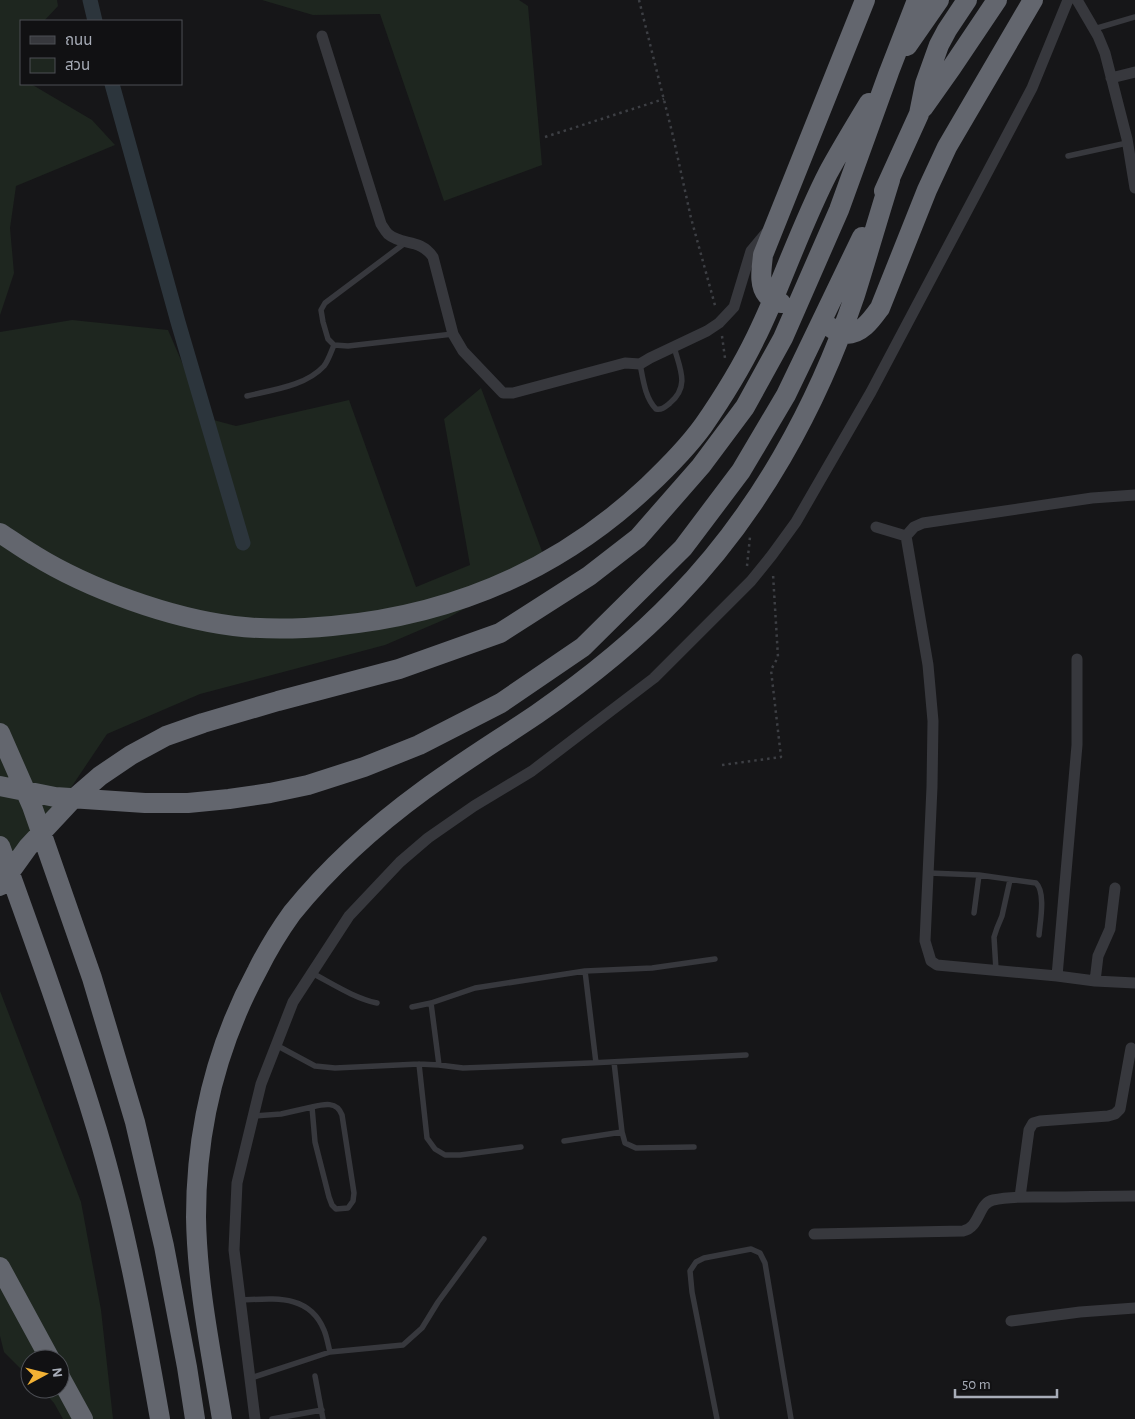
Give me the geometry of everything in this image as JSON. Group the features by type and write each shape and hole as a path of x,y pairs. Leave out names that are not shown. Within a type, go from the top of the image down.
{"highway":[{"path":"865,0 775,223 763,255 761,274 767,296 843,334 854,334 869,322 880,308 927,190 944,154 1033,0"},
{"path":"0,886 28,847 70,802 100,776 130,755 166,736 203,723 399,669 500,633 588,576 638,538 701,466 745,407 778,347 839,210 917,0"},
{"path":"0,533 36,556 76,577 117,595 154,608 234,626 276,629 359,623 406,615 451,604 495,587 537,567 572,547 608,522 669,466 700,430 731,385 758,335 828,174 848,138 889,72 939,0"},
{"path":"0,786 55,797 145,803 229,800 308,785 364,767 419,744 500,703 583,647 683,548 741,471 786,395 890,180 919,114 928,74 939,45 946,30 967,0"},
{"path":"919,114 997,0"},
{"path":"222,1419 202,1292 196,1220 197,1177 201,1135 218,1061 248,988 266,953 296,909 320,880 353,848 424,789 540,712 592,674 676,599 714,556 750,509 781,459 809,407 854,297 890,180"},
{"path":"0,733 32,806 92,978 135,1122 164,1246 195,1419"},
{"path":"0,846 51,990 97,1131 125,1238 160,1419"},
{"path":"0,1267 45,1349"},
{"path":"70,1395 83,1419"}],"street":[{"path":"255,1419 234,1250 237,1182 260,1084 293,1002 349,916 400,862 428,838 474,806 532,771 654,678 751,581 772,555 796,522 871,392 1032,88 1068,0"},
{"path":"1077,0 1098,36 1105,53 1130,140 1135,188"},
{"path":"322,36 381,224 388,234 427,249 432,257 452,334 463,351 503,393 513,393 620,364 640,364 707,332 720,323 734,307 751,251 775,223"},
{"path":"1112,78 1135,72"},
{"path":"906,536 914,527 923,524 1092,498 1135,495"},
{"path":"876,527 906,536"},
{"path":"906,536 928,665 933,721 926,941 931,961 937,965 1095,981 1135,983"},
{"path":"1057,976 1077,745 1077,659"},
{"path":"1095,981 1098,956 1110,929 1115,888"},
{"path":"1020,1197 1029,1130 1033,1123 1040,1120 1115,1114 1120,1109 1131,1048"},
{"path":"814,1234 963,1231 969,1230 976,1222 986,1203 991,1200 1020,1197 1135,1196"},
{"path":"1011,1321 1080,1312 1135,1308"}],"lane":[{"path":"1094,29 1135,17"},
{"path":"1068,156 1130,140"},
{"path":"407,242 325,302 321,310 328,339 334,345 348,346 452,334"},
{"path":"247,396 302,382 317,373 325,365 334,345"},
{"path":"640,364 651,404 656,409 664,408 677,397 682,387 674,347"},
{"path":"929,873 979,876 1036,883 1040,887 1042,897 1039,936"},
{"path":"974,912 979,876"},
{"path":"996,970 994,937 1002,916 1010,880"},
{"path":"412,1007 431,1003 475,988 585,971 652,968 715,959"},
{"path":"585,971 596,1063"},
{"path":"312,973 354,995 378,1004"},
{"path":"431,1003 439,1065"},
{"path":"276,1045 315,1066 335,1068 419,1064 463,1068 746,1055"},
{"path":"614,1062 625,1143 636,1148 694,1147"},
{"path":"419,1064 427,1138 435,1149 445,1155 460,1155 521,1147"},
{"path":"253,1116 281,1114 312,1107 327,1104 340,1109 354,1193 353,1201 348,1208 336,1209 329,1198 315,1142 312,1107"},
{"path":"564,1141 622,1132"},
{"path":"251,1378 330,1352 403,1345 422,1328 438,1302 484,1239"},
{"path":"717,1419 692,1292 690,1271 696,1262 704,1258 751,1249 760,1253 765,1263 791,1419"},
{"path":"241,1300 284,1299 300,1303 315,1314 324,1330 330,1352"},
{"path":"315,1376 323,1419"},
{"path":"272,1419 288,1418 322,1410"}],"path":[{"path":"639,0 691,218 720,323"},
{"path":"545,137 664,99"},
{"path":"722,765 781,757 771,670 778,657 772,555"}],"green space":[{"path":"0,0 57,0 58,6 45,20 20,20 20,85 33,85 92,120 115,145 16,186 10,228 14,273 0,315"},
{"path":"262,0 519,0 528,6 542,165 444,201 380,14 313,15"},
{"path":"72,320 168,330 206,418 236,426 349,400 416,587 470,565 444,419 481,388 546,562 448,618 385,645 200,694 107,734 64,798 0,868 0,332"},
{"path":"0,991 81,1202 101,1310 113,1419 63,1419 50,1399 70,1399 70,1349 20,1349 20,1368 4,1352 0,1336"}],"waterway":[{"path":"90,0 95,20"},
{"path":"112,85 178,322 243,543"}]}
